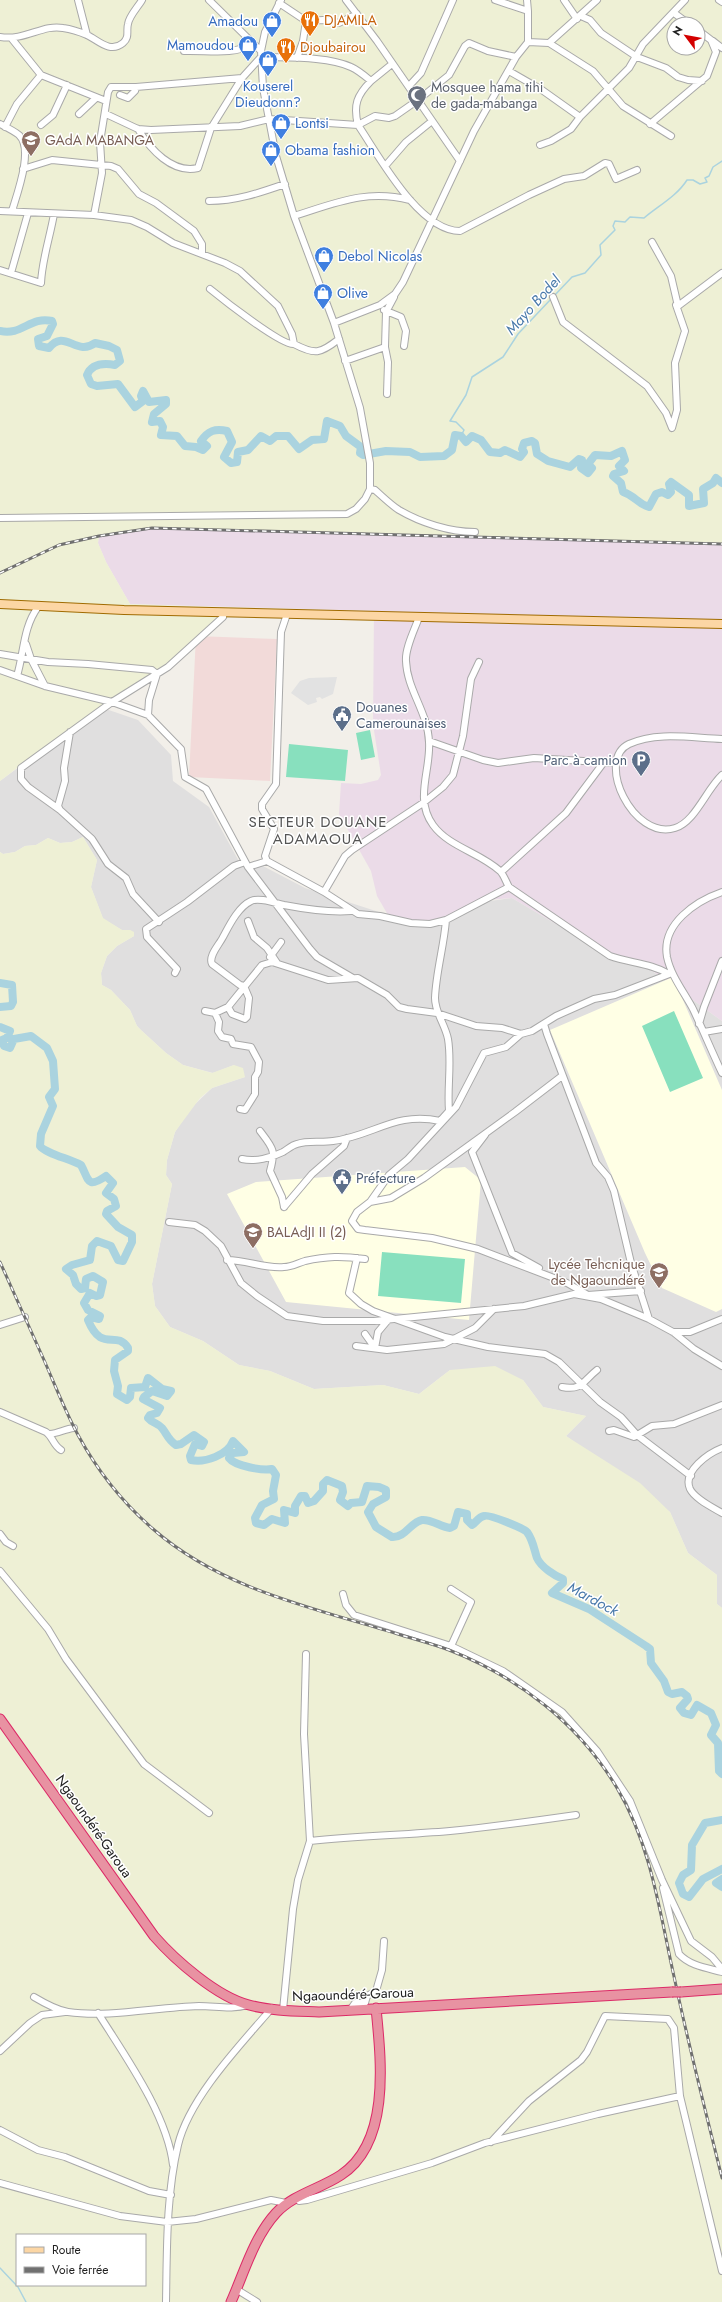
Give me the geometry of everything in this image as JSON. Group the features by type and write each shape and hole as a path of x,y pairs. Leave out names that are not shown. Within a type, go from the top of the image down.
{"highway":[{"name":"Ngaoundéré-Garoua","path":"0,1720 172,1957 210,1985 248,2005 282,2010 319,2012 722,1989"},
{"path":"231,2302 261,2234 275,2214 286,2203 329,2183 343,2174 364,2151 372,2134 378,2113 380,2090 376,2008"}],"main road":[{"path":"0,604 38,607 287,614 722,624"}],"street":[{"path":"78,0 88,35"},
{"path":"0,37 12,39 46,29 62,28 88,35 106,46 116,47 122,44 128,37 128,20 142,0"},
{"path":"209,0 261,54 342,64 351,67 371,81"},
{"path":"346,0 409,86 460,161"},
{"path":"409,86 421,73 452,0"},
{"path":"494,0 528,11"},
{"path":"387,394 388,362 385,347 386,312 403,282 474,131 516,57 528,42 528,0"},
{"path":"564,0 579,18 590,20 600,33 637,57 666,68 678,77 688,80 702,81"},
{"path":"549,43 579,18 597,0"},
{"path":"540,145 562,135 577,122 580,117 629,68 637,57 643,44 685,0"},
{"path":"0,518 347,514 361,504 370,489 368,455 360,408 334,323 294,216 276,156 263,88 261,54 265,32 280,1 306,21 323,20 339,23 357,14"},
{"path":"674,13 678,16"},
{"path":"297,58 305,33 306,21"},
{"path":"706,36 722,48"},
{"path":"12,39 41,75 106,102"},
{"path":"650,124 707,76 716,52 711,40"},
{"path":"528,42 549,43 593,71 623,106 671,136"},
{"path":"106,114 138,129 240,126 269,119 358,125 375,116 389,118 395,116 418,100 449,74 469,43 488,50 516,57"},
{"path":"184,51 228,52 253,44"},
{"path":"138,129 146,142 170,163 192,169 198,168 201,164 211,128 242,78 261,54"},
{"path":"392,64 371,81 361,92 356,102 355,112 358,125 410,200 433,220 451,231 460,231 529,194 564,179 584,176 605,163 610,164 616,179 637,170"},
{"path":"509,71 542,90 580,117"},
{"path":"12,211 23,169 25,145 19,136 3,125 17,104 41,75"},
{"path":"94,215 102,165 100,142 106,114 106,102 111,87 136,87 242,78"},
{"path":"688,80 694,88"},
{"path":"41,125 53,115 67,85"},
{"path":"120,95 128,98 135,91 136,87"},
{"path":"79,114 96,98"},
{"path":"386,165 406,142 432,121"},
{"path":"23,169 52,160 111,166 118,169 140,194 156,203 194,231 202,244 202,254"},
{"path":"209,201 227,201 285,184"},
{"path":"294,216 359,196 384,196 410,200"},
{"path":"0,211 94,215 130,220 173,243 240,270 278,306 292,334 294,344"},
{"path":"11,273 28,213"},
{"path":"0,270 41,283 41,269 54,214"},
{"path":"553,298 563,322 647,386 666,413 672,428 676,410 675,364 685,331 676,305 671,276 652,242"},
{"path":"676,305 680,306 690,296 722,273"},
{"path":"210,289 230,306 289,344 294,344 308,351 319,352 339,338"},
{"path":"334,323 380,306 395,294"},
{"path":"380,306 386,312 401,317 405,324 406,331 404,346"},
{"path":"346,361 385,347"},
{"path":"370,489 375,490 398,510 410,516 454,531 475,532"},
{"path":"17,676 23,657 27,625 38,607"},
{"path":"267,861 266,856 274,829 262,810 262,804 276,784 281,632 287,614"},
{"path":"160,922 133,894 126,878 108,864 92,839 60,810 28,787 21,779 19,774 21,768 70,732 112,702 157,674 195,645 223,617"},
{"path":"419,617 406,658 408,682 422,708 429,741 423,803 432,823 443,837 484,860 501,872 509,887 610,956 625,962 660,969 670,973"},
{"path":"25,643 31,659 46,686"},
{"path":"0,654 48,662 152,670 157,674"},
{"path":"324,892 345,856 443,788 452,775 463,736 471,679 479,662"},
{"path":"0,670 46,686 112,702 148,716 181,749 185,777 206,789 247,864 317,957 353,978"},
{"path":"148,716 149,700 157,674"},
{"path":"60,810 58,806 65,781 64,768 70,732"},
{"path":"722,739 667,736 640,741 627,745 620,752 616,763 620,788 628,808 641,821 657,828 674,829 689,821 712,785 722,775"},
{"path":"429,741 483,760 498,763 534,758 616,763"},
{"path":"501,872 566,813 604,762"},
{"path":"175,973 177,969 146,933 148,927 160,922 234,866 267,861 324,892 358,914 380,916 412,923 430,924 446,920 509,887"},
{"path":"722,892 702,899 680,918 672,928 668,939 667,956 670,973 700,1024 722,1074"},
{"path":"244,986 240,985 212,964 212,957 233,920 251,901 340,912 351,910"},
{"path":"242,1159 254,1161 274,1155 296,1144 332,1142 398,1120 424,1117 440,1120 449,1111 448,1096 451,1067 448,1039 437,1012 436,992 446,920"},
{"path":"248,921 254,937 272,955 277,963"},
{"path":"205,1011 215,1013 228,1006 272,955 281,942"},
{"path":"700,1024 704,1007 722,961"},
{"path":"266,962 277,963 328,980 353,978 364,980 387,995 399,1007 419,1012 437,1012 476,1026 502,1028 521,1034"},
{"path":"567,1283 500,1256 458,1243 358,1228 352,1221 354,1216 370,1202 389,1174 408,1159 456,1107 484,1053 506,1047 521,1034 532,1031 594,999 616,995 670,973"},
{"path":"228,1006 230,1012 241,1019 247,1017 248,998 244,986"},
{"path":"215,1013 214,1015 218,1022 218,1031 222,1037 231,1039 234,1044 251,1047 259,1062 255,1094 245,1110 240,1109"},
{"path":"544,1024 562,1076 596,1163 608,1177 614,1192 632,1263 649,1319"},
{"path":"704,1032 722,1029"},
{"path":"370,1202 391,1198 424,1178 562,1076"},
{"path":"491,1128 472,1152 512,1253 588,1295 649,1319 673,1332 694,1349 722,1366"},
{"path":"260,1131 271,1145 275,1160 270,1171 282,1197 284,1207 312,1174 344,1146 347,1138"},
{"path":"169,1222 196,1225 221,1246 227,1260 242,1283 257,1296 287,1316 323,1321 388,1320 536,1304 574,1294 588,1295 641,1291"},
{"path":"227,1260 240,1259 268,1267 280,1267 338,1255 365,1260"},
{"path":"357,1258 349,1293 361,1304 404,1323 417,1325 452,1339 488,1347 545,1354 559,1362 600,1402 621,1417 637,1435 691,1476"},
{"path":"356,1346 387,1350 444,1344 475,1328 494,1309"},
{"path":"0,1325 24,1316"},
{"path":"673,1332 690,1332 722,1319"},
{"path":"375,1348 378,1332 388,1320"},
{"path":"365,1334 375,1348"},
{"path":"562,1387 574,1389 582,1384 597,1370"},
{"path":"609,1431 614,1430 629,1436 637,1435 652,1426 674,1424 722,1405"},
{"path":"0,1412 50,1434 56,1434 66,1429 74,1428"},
{"path":"50,1434 53,1443 61,1450"},
{"path":"722,1448 699,1463 691,1476 689,1488 696,1496 722,1513"},
{"path":"0,1534 13,1546"},
{"path":"0,1571 48,1629 66,1659 144,1764 209,1813"},
{"path":"451,1589 471,1602 451,1646"},
{"path":"343,1594 346,1605 354,1615 451,1646 503,1671 562,1712 597,1750 630,1801 662,1880 690,1941 712,1957 722,1971"},
{"path":"282,2010 293,1908 298,1880 310,1841 304,1734 306,1654"},
{"path":"310,1841 359,1836 448,1831 539,1822 576,1814"},
{"path":"662,1880 679,1954 692,1963 722,1971"},
{"path":"350,2010 355,2003 365,2003 367,1996 376,1992 382,1970 384,1941"},
{"path":"34,1997 45,2004 66,2012"},
{"path":"0,2051 30,2023 42,2015 66,2012 98,2013 200,2006 238,2008 248,2005"},
{"path":"166,2302 167,2222 178,2144 194,2109 222,2066 272,2008"},
{"path":"98,2013 134,2070 152,2106 171,2147 174,2172"},
{"path":"491,2142 507,2122 529,2101 581,2060 587,2052 605,2016 668,2020 674,2028 680,2096 722,2271"},
{"path":"296,2198 299,2201 306,2200 432,2163 442,2157 491,2142 598,2114 680,2096"},
{"path":"0,2130 38,2150 65,2157 149,2191 171,2195"},
{"path":"0,2183 120,2216 167,2222 196,2219 271,2200 286,2203"},
{"path":"236,2290 257,2302"}],"shaded area":[{"path":"0,0 722,0 722,544 152,528 99,536 98,543 106,562 130,604 239,608 167,663 51,742 0,781"},
{"path":"152,528 722,544 722,1021 654,972 600,950 512,898 485,900 448,921 412,925 388,915 377,896 371,871 339,814 341,783 361,784 378,780 381,775 373,724 374,611 130,604 106,562 98,543 99,536"},
{"path":"196,636 277,639 270,781 189,777"},
{"path":"337,677 333,694 322,699 320,697 316,698 317,702 308,705 291,693 300,681 309,678"},
{"path":"100,707 138,720 171,755 173,781 209,807 241,865 261,865 305,888 388,915 512,898 600,950 654,972 722,1021 722,1608 717,1604 717,1575 688,1553 670,1512 566,1436 586,1416 543,1407 523,1380 450,1370 419,1394 383,1385 314,1389 270,1371 239,1365 203,1341 170,1327 155,1306 152,1284 172,1184 166,1175 167,1160 175,1132 190,1109 212,1088 245,1077 234,1065 213,1073 183,1065 166,1053 142,1031 137,1026 130,1010 111,990 102,985 101,973 107,956 117,946 134,936 130,930 122,930 103,919 91,887 97,860 83,837 72,842 60,843 48,838 36,845 25,846 15,852 3,854 0,852 0,781"},
{"path":"83,837 97,860 91,887 103,918 122,930 130,930 134,932 134,936 117,946 107,956 101,973 102,985 111,990 130,1010 137,1026 142,1031 166,1053 183,1065 212,1073 234,1065 243,1068 245,1077 212,1088 200,1098 175,1132 167,1160 166,1175 172,1184 152,1284 155,1306 170,1327 203,1341 239,1365 270,1371 314,1389 383,1385 419,1394 450,1370 495,1366 523,1380 543,1407 586,1416 566,1436 640,1483 670,1512 688,1553 717,1575 717,1604 722,1608 722,2302 0,2302 0,852 3,854 15,852 25,846 36,845 48,838 60,843 72,842"},
{"path":"673,977 722,1090 722,1309 716,1312 662,1288 645,1253 550,1030"},
{"path":"465,1167 481,1180 469,1320 286,1302 227,1194 256,1182"}],"green space":[{"path":"370,730 375,757 361,760 356,733"},
{"path":"289,744 348,750 345,781 286,777"},
{"path":"674,1011 703,1078 670,1092 642,1026"},
{"path":"382,1252 465,1259 461,1303 378,1296"}],"waterway":[{"name":"Mayo Bodel","path":"554,296 572,277 585,273 601,255 600,245 615,230 613,226 615,221 625,222 630,217 644,218 673,196 687,180 693,180 700,184 707,182 705,178 709,176 713,167 722,161"},
{"name":"Mayo Bodel","path":"461,436 464,430 456,422 450,421 466,395 472,377 503,357 518,334 551,299"},
{"path":"0,331 14,331 38,321 52,321 53,324 47,336 38,339 39,346 49,348 55,343 66,341 82,347 95,343 109,346 117,350 120,361 115,365 99,365 95,366 89,371 87,375 91,384 97,386 118,384 135,407 143,401 141,396 143,391 149,402 166,400 166,404 154,414 152,422 160,421 163,427 161,435 177,436 185,446 196,447 203,450 207,446 201,441 206,435 215,430 227,431 232,442 224,457 231,463 237,462 238,452 248,450 261,436 270,441 276,436 288,436 299,449 312,440 324,439 327,421 340,426 346,436 361,447 360,453 363,455 386,451 410,452 420,457 444,456 452,450 455,435 461,436 466,442 472,436 481,440 490,452 500,453 505,450 520,457 524,452 522,449 524,443 532,441 535,443 537,454 548,461 570,467 579,459 582,460 581,468 588,473 592,468 588,464 595,455 611,456 622,451 625,460 619,466 624,471 614,474 613,476 621,483 623,492 631,495 641,504 649,507 656,494 662,492 668,495 671,492 669,484 671,482 689,495 689,506 704,503 703,489 713,483 716,478 722,483"},
{"name":"Mardock","path":"0,983 12,985 13,1002 11,1006 0,1007"},
{"name":"Mardock","path":"0,1027 10,1031 7,1038 2,1040 4,1046 10,1048 14,1039 31,1036 47,1048 53,1061 55,1089 49,1097 53,1106 41,1134 40,1146 47,1151 81,1165 89,1181 95,1182 106,1176 113,1183 106,1193 114,1199 116,1206 107,1211 106,1214 118,1227 132,1235 132,1242 123,1261 118,1260 111,1246 97,1241 92,1246 90,1260 72,1265 66,1269 73,1275 76,1284 81,1289 85,1288 86,1279 93,1276 103,1282 100,1295 96,1296 90,1293 84,1303 88,1310 100,1316 99,1319 91,1317 88,1320 98,1336 104,1339 119,1340 128,1348 128,1351 115,1360 114,1371 118,1386 117,1394 127,1400 130,1397 131,1388 145,1387 148,1378 162,1389 171,1391 167,1396 152,1391 144,1397 143,1399 160,1408 157,1413 150,1415 148,1418 160,1426 169,1439 176,1445 181,1444 194,1435 204,1442 202,1446 195,1444 190,1456 191,1460 197,1461 215,1457 226,1450 233,1441 244,1452 233,1453 229,1458 232,1461 249,1467 272,1469 276,1475 273,1491 274,1499 262,1505 255,1518 256,1523 264,1525 272,1519 285,1523 284,1510 295,1513 295,1506 301,1496 305,1496 308,1503 314,1501 323,1491 323,1484 327,1480 342,1486 343,1492 340,1500 348,1506 351,1503 362,1502 367,1486 379,1487 386,1490 386,1497 373,1504 368,1512 376,1527 392,1537 401,1535 418,1521 422,1520 450,1528 454,1526 458,1512 467,1514 467,1520 472,1525 480,1518 487,1516 524,1530 531,1538 537,1558 542,1565 548,1571 563,1579 563,1583 552,1593 589,1609 650,1649 651,1663 664,1681 668,1692 672,1694 682,1692 687,1696 688,1699 680,1708 684,1713 691,1715 697,1705 711,1713 716,1725 711,1735 718,1743 719,1771 722,1774"},
{"name":"Mardock","path":"722,1820 705,1823 692,1845 691,1870 683,1875 679,1883 683,1894 689,1897 703,1879 722,1869"},
{"name":"Mardock","path":"722,1879 716,1883 722,1887"},
{"path":"0,2268 16,2285"},
{"path":"17,2286 26,2302"}],"railway":[{"path":"0,573 59,545 99,536 152,528 722,544"},
{"path":"0,1262 64,1407 85,1448 121,1497 153,1529 180,1550 209,1568 239,1582 303,1606 449,1650 499,1674 545,1705 565,1723 602,1765 617,1788 629,1811 639,1834 654,1882 686,2030 722,2178"}],"place":[{"name":"DJAMILA","path":"310,37"},
{"name":"Amadou","path":"272,38"},
{"name":"Mamoudou","path":"248,62"},
{"name":"Djoubairou","path":"286,64"},
{"name":"Kouserel Dieudonn?","path":"268,77"},
{"name":"Mosquee hama tihi de gada-mabanga","path":"417,112"},
{"name":"Lontsi","path":"281,140"},
{"name":"GAdA MABANGA","path":"31,157"},
{"name":"Obama fashion","path":"271,167"},
{"name":"Debol Nicolas","path":"324,273"},
{"name":"Olive","path":"323,310"},
{"name":"Douanes Camerounaises","path":"342,732"},
{"name":"Parc à camion","path":"641,777"},
{"name":"Préfecture","path":"342,1195"},
{"name":"BALAdJI II (2)","path":"253,1249"},
{"name":"Lycée Tehcnique de Ngaoundéré","path":"659,1289"}],"district":[{"name":"SECTEUR DOUANE ADAMAOUA","path":"318,830"}]}
